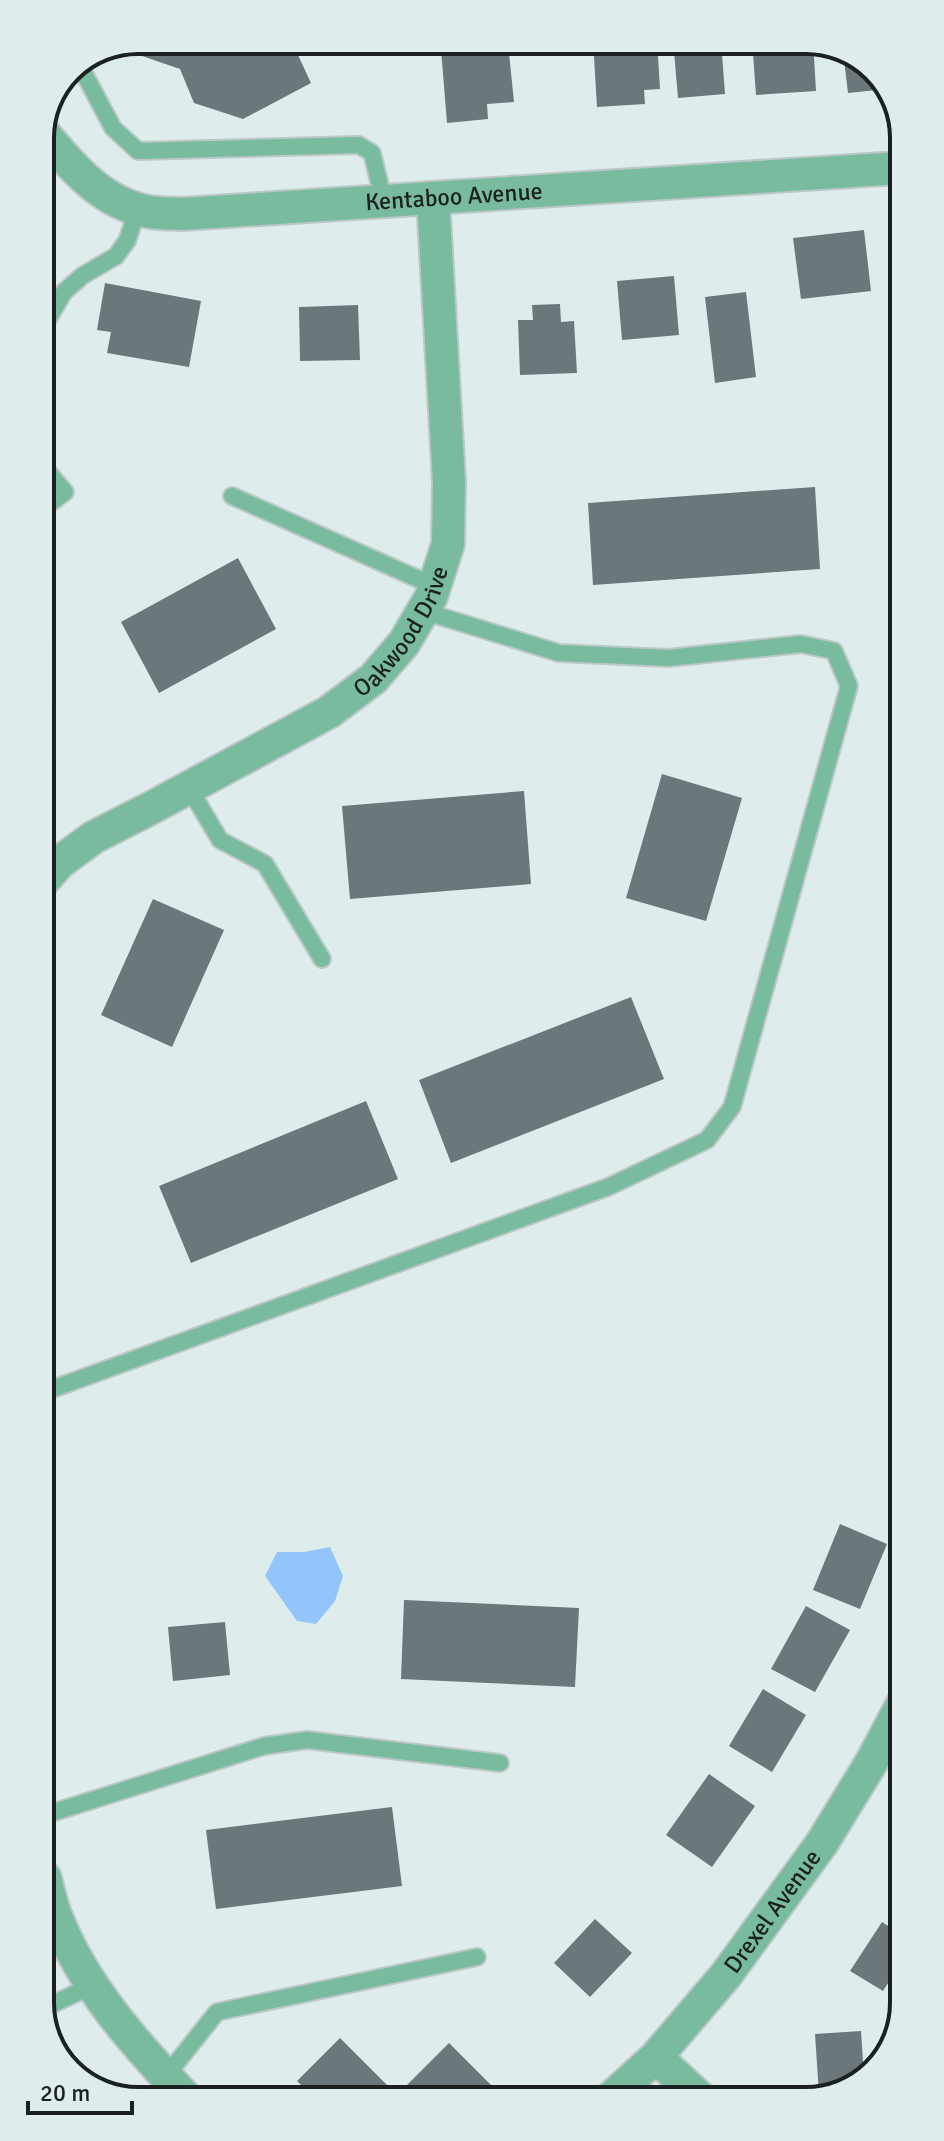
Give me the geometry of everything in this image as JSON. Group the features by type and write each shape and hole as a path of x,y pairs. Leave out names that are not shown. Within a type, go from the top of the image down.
{"street":[{"name":"Kentaboo Avenue","path":"54,146 93,187 124,204 149,212 182,214 890,169"},
{"name":"Oakwood Drive","path":"54,869 94,837 329,712 373,679 404,643 429,599 448,544 449,482 433,199"},
{"name":"Drexel Avenue","path":"623,2087 656,2057 726,1975 822,1843 890,1727"},
{"path":"54,1910 79,1963 114,2017 176,2087"},
{"path":"656,2057 688,2087"}],"lane":[{"path":"84,74 113,128 138,151 359,145 372,153 384,202"},
{"path":"54,309 64,292 82,276 116,256 127,241 138,208"},
{"path":"54,479 65,492 54,500"},
{"path":"54,1388 608,1187 707,1140 732,1107 849,686 834,651 801,644 668,658 559,653 429,599 232,496"},
{"path":"189,788 220,840 265,864 322,959"},
{"path":"54,1812 264,1746 307,1740 500,1763"},
{"path":"166,2076 217,2012 477,1957"},
{"path":"54,2004 93,1985"}],"water":[{"path":"330,1547 343,1576 335,1601 316,1624 297,1621 265,1576 277,1552 304,1552"}],"building":[{"path":"298,54 311,83 243,119 194,103 180,69 142,56"},
{"path":"441,54 509,54 514,102 487,104 488,119 447,123"},
{"path":"594,54 658,54 660,89 644,90 645,104 597,107"},
{"path":"674,54 722,54 725,94 678,98"},
{"path":"753,54 814,54 816,91 756,95"},
{"path":"844,63 866,78 875,90 848,93"},
{"path":"864,230 871,291 801,299 793,238"},
{"path":"674,276 679,335 622,340 617,281"},
{"path":"105,283 201,301 189,367 107,353 111,332 97,330"},
{"path":"746,292 756,377 715,383 705,297"},
{"path":"560,304 561,322 574,321 577,373 520,375 518,320 533,320 532,305"},
{"path":"358,305 360,360 300,361 299,307"},
{"path":"815,487 820,569 593,585 588,503"},
{"path":"238,558 276,629 159,693 121,622"},
{"path":"662,774 742,798 706,921 626,898"},
{"path":"524,791 531,884 350,899 342,806"},
{"path":"153,899 224,930 172,1047 101,1015"},
{"path":"631,997 664,1079 451,1163 419,1080"},
{"path":"366,1101 398,1179 191,1263 159,1186"},
{"path":"840,1524 887,1544 860,1609 813,1590"},
{"path":"404,1600 579,1608 575,1687 401,1679"},
{"path":"806,1606 850,1630 815,1692 771,1669"},
{"path":"225,1622 230,1675 173,1681 168,1627"},
{"path":"763,1689 806,1715 772,1772 729,1746"},
{"path":"709,1774 755,1806 712,1867 666,1835"},
{"path":"392,1807 402,1886 216,1909 206,1830"},
{"path":"595,1919 632,1953 590,1997 554,1963"},
{"path":"882,1922 890,1927 890,1980 883,1991 850,1971"},
{"path":"861,2031 863,2065 833,2083 818,2086 815,2034"},
{"path":"340,2038 389,2087 303,2087 297,2081"},
{"path":"449,2043 493,2087 405,2087"}]}
